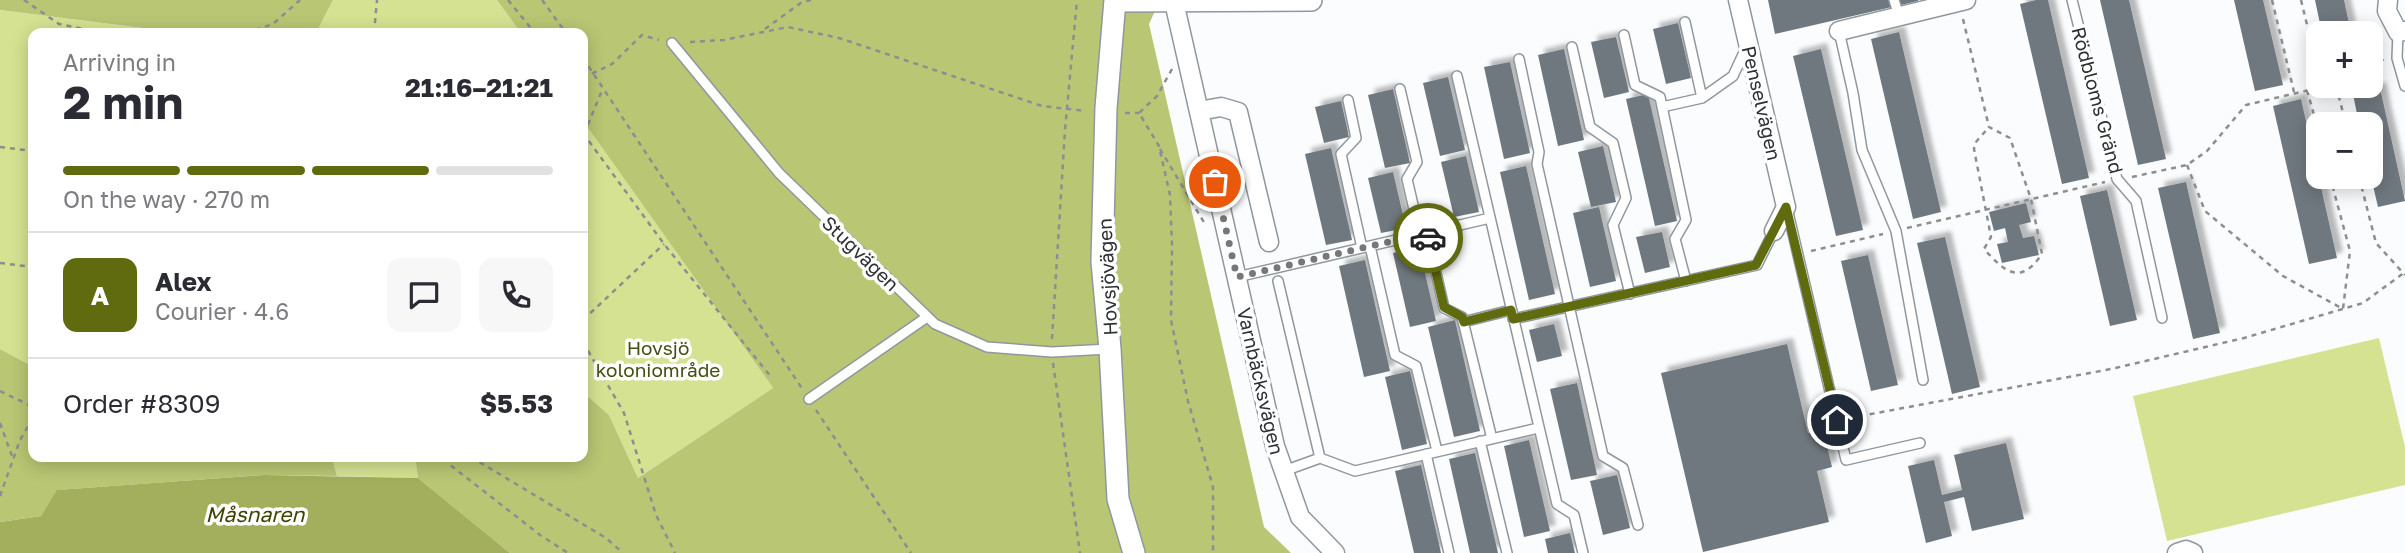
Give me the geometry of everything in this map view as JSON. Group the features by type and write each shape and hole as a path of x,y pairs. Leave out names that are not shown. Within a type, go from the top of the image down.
{"street":[{"path":"1115,1 1311,0"},
{"name":"Penselvägen","path":"1738,0 1786,207"},
{"path":"2388,0 2387,11 2402,31"},
{"name":"Hovsjövägen","path":"1115,1 1106,108 1102,262 1110,349 1118,499 1134,553"},
{"path":"1839,31 1896,8 1961,1"},
{"name":"Varnbäcksvägen","path":"1174,2 1275,446 1300,517 1335,553"},
{"path":"1199,111 1221,107 1238,112 1269,242"},
{"path":"1774,231 1786,207"},
{"path":"2177,553 2186,550 2193,553"}],"lane":[{"name":"Rödbloms Gränd","path":"2072,0 2117,179 2136,201 2162,318"},
{"path":"1685,22 1702,98"},
{"path":"1839,31 1862,150 1896,231 1923,380"},
{"path":"2402,31 2397,58 2405,86"},
{"path":"1624,35 1635,85 1660,97 1686,220 1675,239 1686,281"},
{"name":"Stugvägen","path":"672,43 779,173 936,324 987,347 1052,352 1110,349"},
{"path":"1662,107 1702,98 1734,76 1748,43"},
{"path":"1572,47 1590,127 1612,143 1626,198 1612,225 1629,293"},
{"path":"1519,59 1539,152 1537,164 1604,456 1623,468 1638,525"},
{"path":"1457,76 1556,504 1574,514 1583,553"},
{"path":"1400,89 1417,162 1407,179 1444,307 1462,317 1464,322 1492,439"},
{"path":"1348,100 1356,138 1341,154 1395,355 1416,366 1437,452"},
{"name":"Penselvägen","path":"1786,207 1846,460 1920,443"},
{"path":"1237,277 1490,218"},
{"path":"1464,322 1569,307 1756,265 1774,231"},
{"path":"1278,281 1320,458"},
{"path":"809,399 927,317"},
{"path":"1284,471 1320,458 1355,471 1538,428"},
{"path":"1480,441 1507,553"},
{"path":"1426,454 1450,553"}],"path":[{"path":"24,0 59,24 79,28"},
{"path":"261,28 273,24 300,0"},
{"path":"374,28 377,0"},
{"path":"508,0 531,28"},
{"path":"542,0 562,28"},
{"path":"763,31 802,2 811,0"},
{"path":"1077,0 1067,110 1052,352 1080,553"},
{"path":"2272,0 2294,93"},
{"path":"2301,0 2306,21"},
{"path":"1961,1 1989,127 2010,138 2031,199 2042,254 2032,268 2019,273 2003,270 1984,250 1991,237 1974,149 1975,143 1989,127"},
{"path":"588,76 612,64 642,36 672,43 724,40 788,27 839,38 1042,106 1086,111"},
{"path":"1122,113 1139,113 1157,96 1169,73 1186,54"},
{"path":"588,66 911,553"},
{"path":"588,122 603,88"},
{"path":"1798,254 2187,165 2207,151 2246,105 2306,90"},
{"path":"1139,113 1208,229"},
{"path":"588,140 664,244 771,377"},
{"path":"1158,146 1170,195 1171,320 1188,401 1213,486 1213,553"},
{"path":"0,152 0,147 28,150"},
{"path":"2187,165 2205,211 2283,276 2343,309"},
{"path":"2333,189 2350,251 2343,309"},
{"path":"1837,420 2111,369 2244,338 2363,303 2404,273 2376,243 2362,189"},
{"path":"588,315 664,244"},
{"path":"0,264 28,267"},
{"path":"588,351 624,413 656,515 675,553"},
{"path":"0,391 28,405"},
{"path":"0,423 13,459"},
{"path":"0,496 20,440 28,426"},
{"path":"448,462 540,535 568,553"},
{"path":"479,462 606,538 623,553"}],"green space":[{"path":"333,0 497,0 517,28 319,28"},
{"path":"0,10 142,28 28,28 28,364 0,349"},
{"name":"Hovsjö koloniområde","path":"588,128 773,388 638,478 609,415 588,396"},
{"path":"2379,338 2405,447 2405,485 2167,541 2133,396"},
{"path":"333,462 416,462 418,478 337,476"}],"shaded area":[{"path":"0,0 333,0 319,28 142,28 0,10"},
{"path":"497,0 1106,0 1096,123 1128,553 510,553 418,478 416,462 588,462 588,396 609,415 638,478 773,388 588,128 588,28 517,28"},
{"path":"1126,0 1160,0 1149,24 1264,527 1291,553 1140,553 1122,489 1112,260 1115,106"},
{"path":"0,349 28,364 28,462 333,462 337,476 264,475 58,490 41,516 0,522"}],"water":[{"name":"Måsnaren","path":"264,475 418,478 510,553 0,553 0,522 41,516 57,490"}],"building":[{"path":"1768,0 1918,0 1918,1 1775,34"},
{"path":"2048,0 2089,178 2062,184 2020,4"},
{"path":"2100,0 2129,0 2166,159 2138,165"},
{"path":"2234,0 2263,0 2283,85 2255,91"},
{"path":"2315,0 2344,0 2348,21 2319,21"},
{"path":"1678,23 1691,78 1666,84 1653,29"},
{"path":"1899,32 1941,212 1913,219 1871,39"},
{"path":"1616,37 1629,92 1604,98 1591,42"},
{"path":"1564,49 1584,140 1558,146 1538,55"},
{"path":"1821,49 1863,230 1836,236 1793,56"},
{"path":"1510,62 1530,153 1504,159 1484,67"},
{"path":"1448,77 1465,150 1440,156 1423,83"},
{"path":"1393,89 1410,163 1385,168 1368,95"},
{"path":"1648,94 1677,221 1655,226 1626,99"},
{"path":"2354,98 2382,98 2405,201 2378,207 2374,189 2383,189 2383,112 2357,112"},
{"path":"2301,99 2306,121 2306,189 2321,189 2337,258 2309,264 2273,106"},
{"path":"1341,101 1349,137 1324,143 1315,107"},
{"path":"1603,146 1616,202 1591,207 1578,152"},
{"path":"1331,148 1352,240 1326,245 1305,154"},
{"path":"1466,156 1479,212 1454,217 1441,162"},
{"path":"1526,166 1555,294 1529,300 1500,172"},
{"path":"1393,172 1406,228 1381,233 1368,178"},
{"path":"2186,182 2220,333 2193,339 2158,188"},
{"path":"2107,190 2137,320 2110,326 2080,196"},
{"path":"2026,203 2031,222 2019,225 2023,238 2034,236 2039,255 2002,263 1997,244 2008,242 2005,228 1994,231 1989,212"},
{"path":"1599,207 1616,281 1590,287 1573,213"},
{"path":"1662,232 1670,267 1645,273 1636,237"},
{"path":"1945,237 1980,387 1952,394 1917,243"},
{"path":"1419,247 1436,321 1410,327 1393,253"},
{"path":"1868,255 1898,385 1871,391 1841,261"},
{"path":"1365,260 1390,371 1364,377 1339,266"},
{"path":"1455,320 1480,431 1454,437 1428,327"},
{"path":"1554,324 1562,356 1537,362 1529,330"},
{"path":"1787,344 1808,433 1823,429 1832,467 1817,471 1829,522 1703,552 1661,373"},
{"path":"1410,371 1427,444 1402,450 1385,377"},
{"path":"1577,383 1597,475 1571,480 1550,389"},
{"path":"1529,440 1550,531 1524,537 1504,446"},
{"path":"2006,443 2024,519 1972,531 1964,497 1944,502 1952,536 1926,543 1908,466 1934,460 1942,495 1962,490 1954,455"},
{"path":"1475,453 1498,553 1470,553 1449,459"},
{"path":"1421,465 1441,553 1414,553 1395,471"},
{"path":"1617,475 1630,528 1603,535 1590,481"},
{"path":"1570,533 1575,553 1548,553 1545,539"}],"way so far":[{"path":"1215,182 1237,277 1427,233 1428,238"}],"route":[{"path":"1428,238 1444,307 1462,317 1464,322 1511,310 1513,319 1756,265 1786,207 1837,420"}]}
